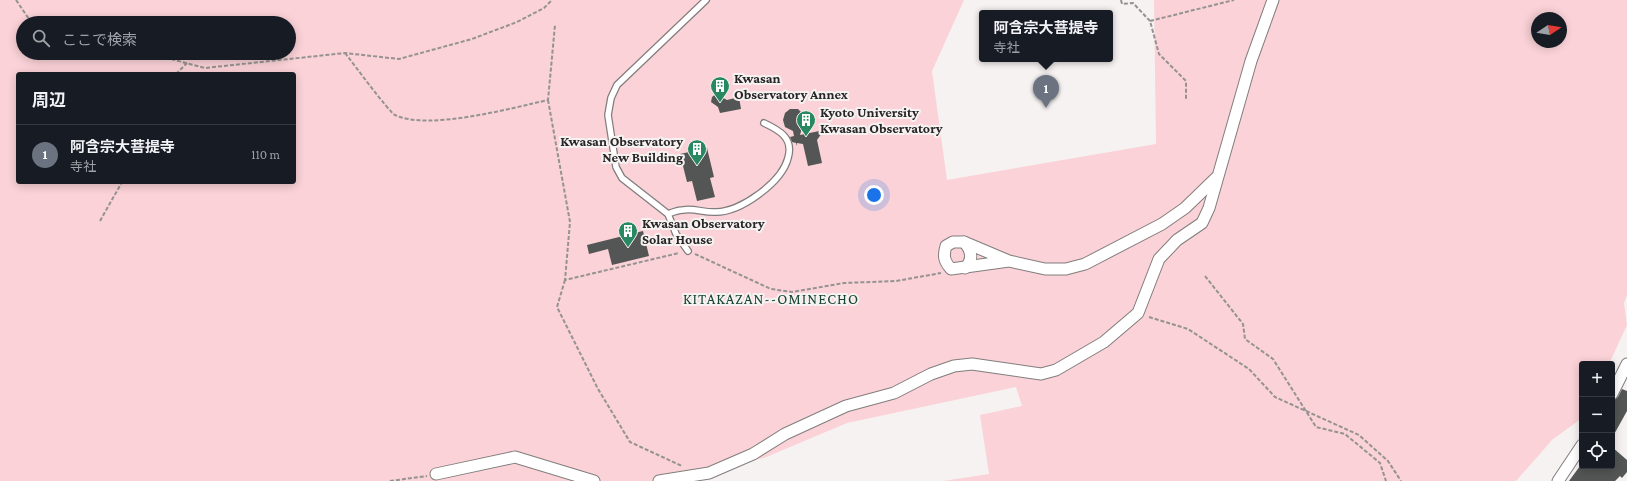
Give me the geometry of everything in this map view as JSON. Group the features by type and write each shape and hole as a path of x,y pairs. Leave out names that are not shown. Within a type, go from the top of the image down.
{"street":[{"path":"665,481 709,473 753,454 785,434 846,406 894,392 931,374 954,366 972,364 1041,374 1056,370 1104,342 1138,313 1159,259 1168,247 1202,223 1208,208 1252,61 1274,0"},
{"path":"1009,260 965,268 951,268 945,263 943,255 946,246 953,242 964,242 1009,260 1045,269 1066,269 1085,264 1118,248 1168,220 1185,208 1216,178"},
{"path":"964,242 970,249 971,257 970,263 965,268"},
{"path":"1615,388 1627,364"},
{"path":"1558,481 1579,450"},
{"path":"436,474 515,457 594,481"}],"lane":[{"path":"688,251 676,234 668,214 622,178 616,167 608,115 611,98 617,85 706,0"},
{"path":"668,214 683,210 717,212 736,207 752,199 776,178 787,164 790,152 788,139 780,130 764,123"}],"path":[{"path":"16,0 27,16"},
{"path":"296,58 345,53 398,59 472,39 516,22 544,8 552,0"},
{"path":"1121,0 1122,4 1133,3 1150,21 1159,54 1186,81 1186,99"},
{"path":"1150,21 1234,0"},
{"path":"555,25 548,100 570,222 565,280 557,307 598,389 630,442 700,474"},
{"path":"345,53 394,114 414,120 472,117 548,100"},
{"path":"175,60 205,68 280,60"},
{"path":"178,72 187,63"},
{"path":"100,221 121,184"},
{"path":"565,280 688,251 771,289 782,292 792,292 863,281 896,281 944,272"},
{"path":"1205,276 1243,324 1245,339 1273,359 1316,427 1345,434 1380,463 1386,481"},
{"path":"1138,313 1188,329 1249,370 1275,397 1359,435 1388,461 1401,481"},
{"path":"390,481 436,474"}],"shaded area":[{"path":"0,0 964,0 932,71 947,180 1156,144 1154,0 1627,0 1627,295 1624,303 1627,325 1610,361 1579,361 1579,420 1552,440 1516,481 943,481 989,474 980,415 1022,406 1016,387 847,423 764,458 656,481 0,481"}],"building":[{"path":"716,94 727,100 739,97 741,109 720,113 718,107 711,102 712,97"},
{"name":"Kyoto University Kwasan Observatory","path":"790,109 798,109 803,114 804,121 800,135 824,130 817,140 822,163 808,166 803,144 797,143 796,146 796,143 792,142 790,137 794,136 793,131 785,127 783,120 785,113"},
{"name":"Kwasan Observatory New Building","path":"707,148 714,177 710,178 715,197 697,201 692,181 687,182 680,154"},
{"name":"Kwasan Observatory Solar House","path":"643,231 649,256 612,265 608,249 589,254 587,245"},
{"path":"1622,389 1627,391 1627,411 1615,433 1615,399 1618,397"},
{"path":"1615,450 1627,460 1627,472 1622,478 1620,476 1615,481 1569,481 1579,467 1579,469 1615,469"}],"place":[{"name":"Kwasan Observatory Annex","path":"720,103"},
{"name":"阿含宗大菩提寺","path":"1046,108"},
{"name":"Kyoto University Kwasan Observatory","path":"806,137"},
{"name":"Kwasan Observatory New Building","path":"697,166"},
{"name":"Kwasan Observatory Solar House","path":"628,248"}],"district":[{"name":"KITAKAZAN--OMINECHO","path":"771,299"}]}
